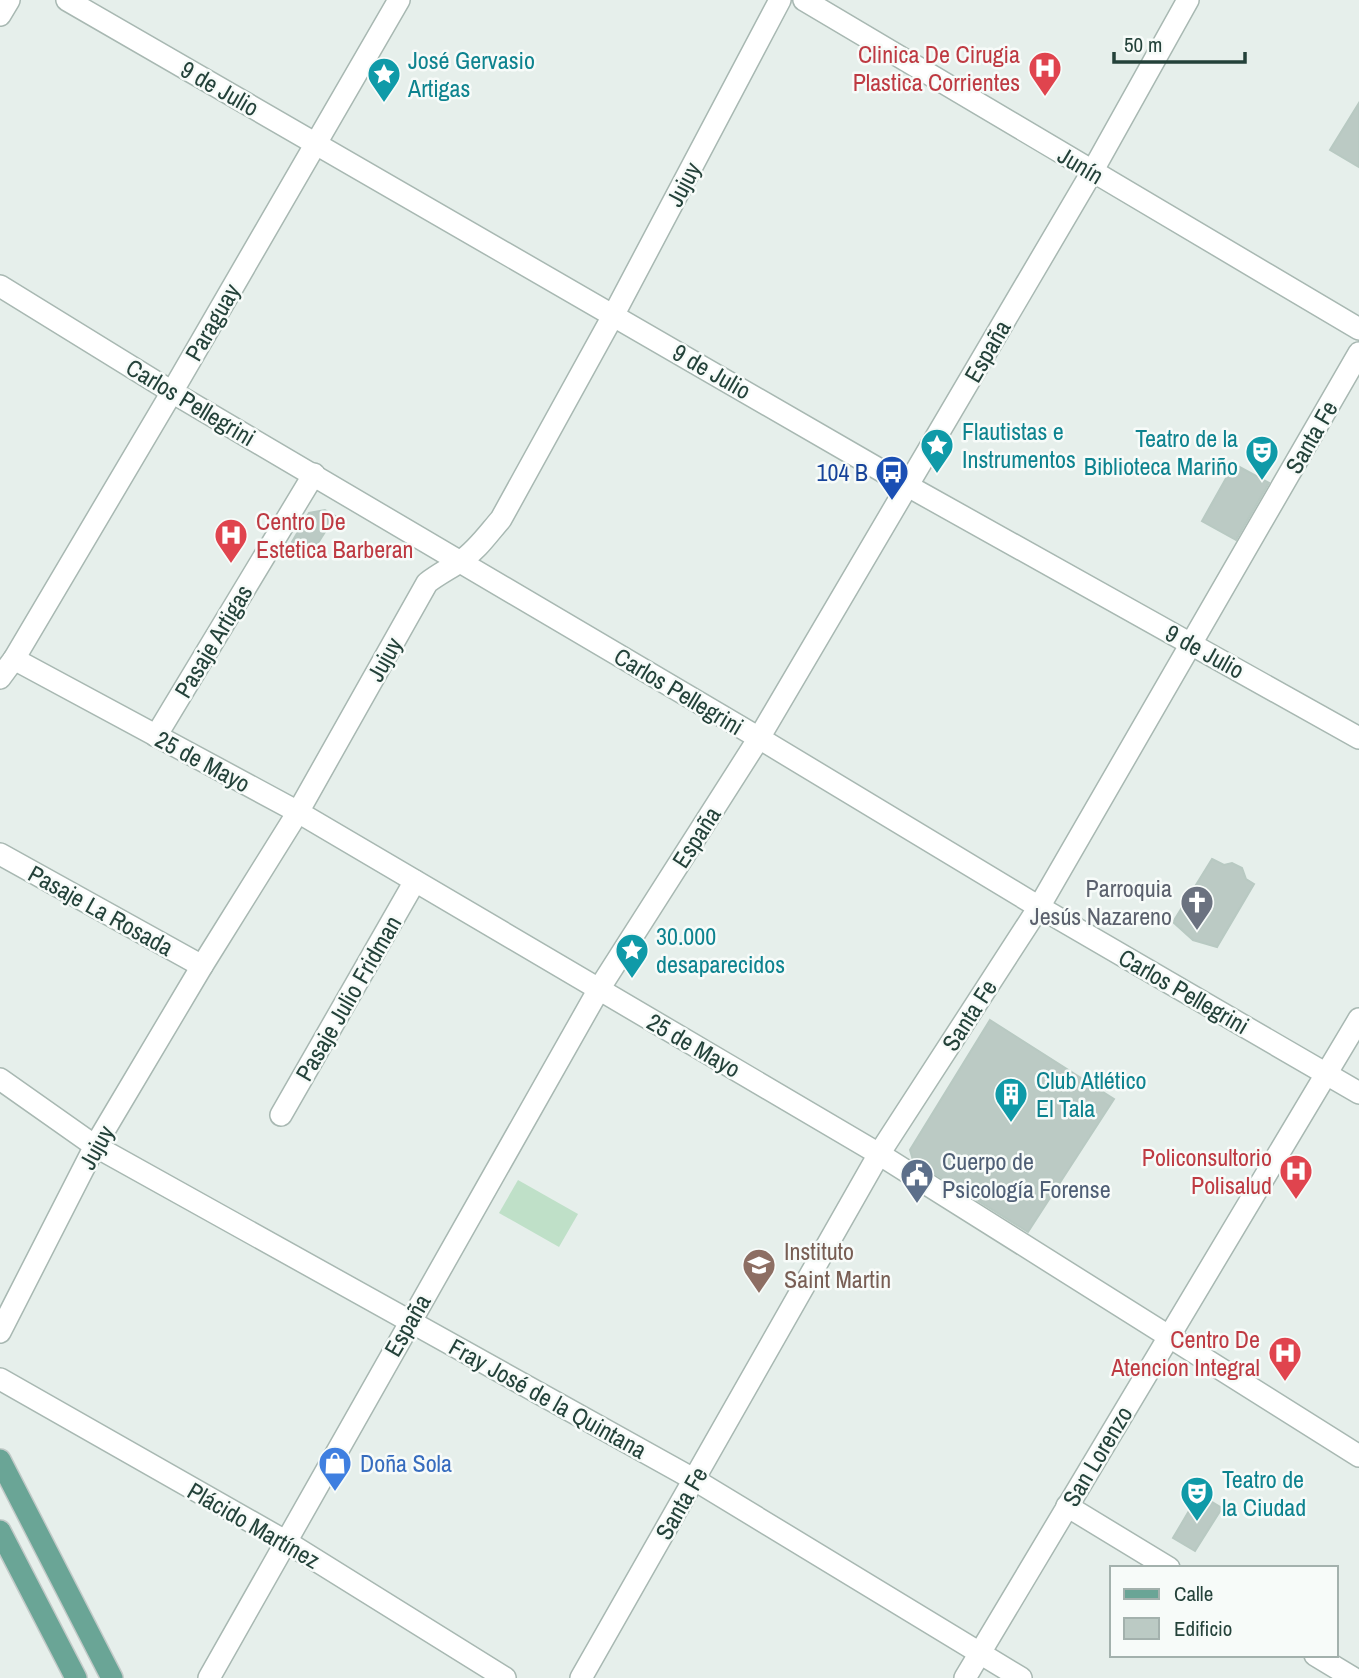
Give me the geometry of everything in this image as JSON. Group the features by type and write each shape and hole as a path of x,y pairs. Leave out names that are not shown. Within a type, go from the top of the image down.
{"main road":[{"path":"0,1460 112,1678"},
{"path":"0,1531 76,1678"}],"street":[{"path":"0,15 9,0"},
{"name":"9 de Julio","path":"66,0 908,486 1359,738"},
{"name":"Paraguay","path":"0,678 14,659 172,392 399,0"},
{"name":"Jujuy","path":"0,1332 95,1146 298,812 427,583 479,546 501,519 614,314 780,0"},
{"name":"Junín","path":"804,0 1359,329"},
{"name":"España","path":"209,1678 599,989 759,738 1092,172 1188,0"},
{"name":"Carlos Pellegrini","path":"0,286 172,392 759,738 1039,907 1359,1093"},
{"name":"Santa Fe","path":"581,1678 878,1154 1039,907 1359,353"},
{"name":"Pasaje Artigas","path":"156,736 313,474"},
{"name":"25 de Mayo","path":"14,659 298,812 878,1154 1359,1455"},
{"name":"Pasaje La Rosada","path":"0,854 202,966"},
{"name":"Pasaje Julio Fridman","path":"281,1115 415,881"},
{"name":"San Lorenzo","path":"965,1678 1359,1019"},
{"name":"Fray José de la Quintana","path":"0,1079 95,1146 695,1480 1021,1678"},
{"name":"Plácido Martínez","path":"0,1379 285,1541 505,1678"},
{"path":"1067,1506 1166,1566"},
{"path":"1318,1657 1353,1678"}],"green space":[{"path":"518,1180 578,1214 559,1247 499,1213"}],"building":[{"path":"1359,103 1359,167 1330,150"},
{"path":"1234,464 1269,483 1236,540 1202,521"},
{"path":"325,510 335,516 311,554 292,542 309,513"},
{"path":"1212,859 1224,865 1232,863 1242,868 1246,879 1254,884 1217,947 1193,940 1173,922"},
{"name":"Club Atlético El Tala","path":"990,1020 1114,1099 1028,1232 913,1160 910,1150"},
{"name":"Teatro de la Ciudad","path":"1199,1494 1222,1508 1195,1551 1173,1538"}],"place":[{"name":"Clinica De Cirugia Plastica Corrientes","path":"1045,98"},
{"name":"José Gervasio Artigas","path":"384,104"},
{"name":"Flautistas e Instrumentos","path":"937,475"},
{"name":"Teatro de la Biblioteca Mariño","path":"1262,482"},
{"name":"104 B","path":"892,502"},
{"name":"Centro De Estetica Barberan","path":"231,565"},
{"name":"Parroquia Jesús Nazareno","path":"1197,932"},
{"name":"30.000 desaparecidos","path":"632,980"},
{"name":"Club Atlético El Tala","path":"1011,1124"},
{"name":"Policonsultorio Polisalud","path":"1296,1201"},
{"name":"Cuerpo de Psicología Forense","path":"917,1205"},
{"name":"Instituto Saint Martin","path":"759,1295"},
{"name":"Centro De Atencion Integral","path":"1285,1383"},
{"name":"Doña Sola","path":"335,1493"},
{"name":"Teatro de la Ciudad","path":"1197,1523"}]}
